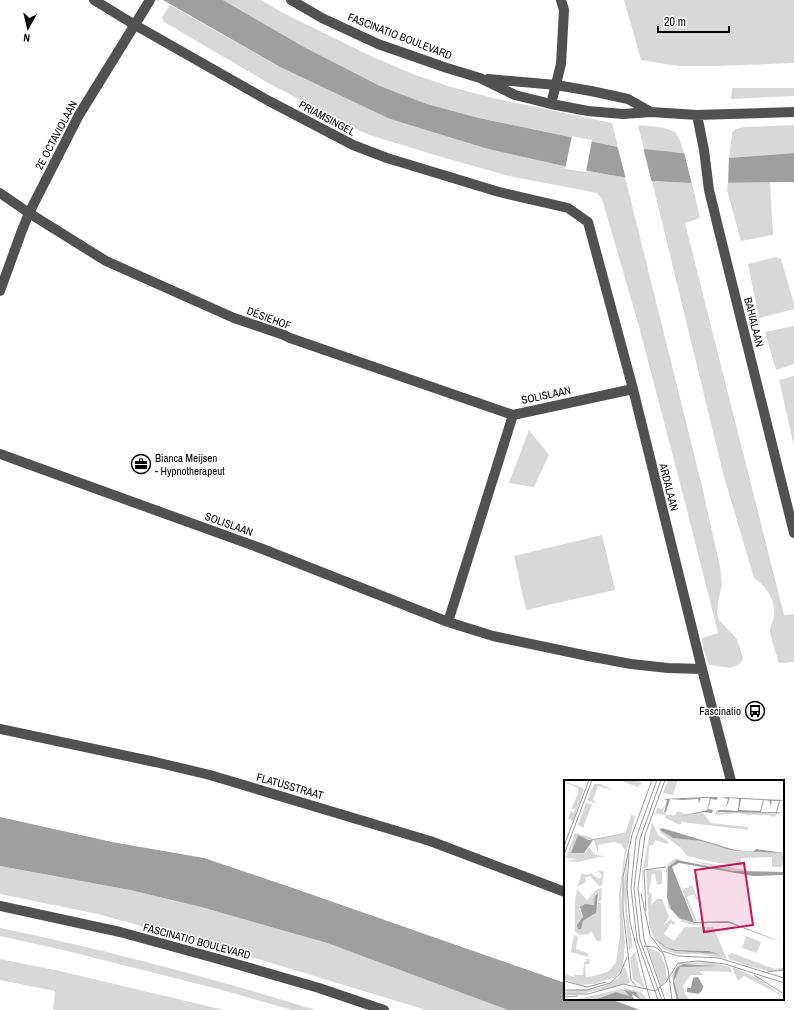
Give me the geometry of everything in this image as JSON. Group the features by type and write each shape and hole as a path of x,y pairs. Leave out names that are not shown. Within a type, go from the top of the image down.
{"street":[{"name":"PRIAMSINGEL","path":"94,0 267,100 353,145 387,158 499,192 568,208"},
{"name":"FASCINATIO BOULEVARD","path":"292,0 322,18 378,44 480,78 515,95 551,104 588,111 623,114 651,112 697,115 794,112"},
{"path":"551,104 561,64 564,10 561,0"},
{"name":"2E OCTAVIOLAAN","path":"0,291 29,213 79,115 148,4"},
{"name":"FASCINATIO BOULEVARD","path":"480,78 556,85 592,91 628,99 651,112"},
{"name":"BAHIALAAN","path":"697,115 704,150 709,190 718,231 794,533"},
{"name":"DÉSIEHOF","path":"0,193 106,261 234,318 513,415"},
{"name":"ARDALAAN","path":"568,208 588,222 633,388 731,780"},
{"name":"SOLISLAAN","path":"448,622 513,415 633,388"},
{"name":"SOLISLAAN","path":"0,454 260,548 448,622 493,636 631,664 668,668 702,669"},
{"name":"FLATUSSTRAAT","path":"0,729 210,775 430,841 564,892"},
{"name":"FASCINATIO BOULEVARD","path":"0,906 120,932 319,988 384,1010"}],"shaded area":[{"path":"163,0 223,0 304,47 380,86 427,104 479,118 618,147 729,158 794,153 794,182 692,183 652,181 568,167 488,149 390,119 280,67"},
{"path":"223,0 261,0 283,13 371,56 413,74 451,87 497,99 612,123 618,147 479,118 427,104 380,86 304,47"},
{"path":"624,0 794,0 794,63 678,66 641,60"},
{"path":"170,5 280,67 390,119 488,149 568,167 625,177 701,482 720,567 722,584 717,613 719,620 737,639 743,658 741,663 731,668 709,665 703,648 702,638 718,633 638,323 602,199 597,193 509,176 438,156 358,130 270,84 164,22 162,17"},
{"path":"732,88 794,88 794,96 731,99"},
{"path":"638,125 661,128 675,132 684,154 644,149"},
{"path":"794,125 794,153 729,158 732,132 736,129 744,127"},
{"path":"652,181 692,183 700,218 685,223 784,615 794,614 794,662 779,663 771,637 770,630 774,616 773,603 766,589 754,578 724,477"},
{"path":"728,182 770,182 773,235 741,241 727,190"},
{"path":"776,257 781,259 794,304 794,309 759,318 748,264"},
{"path":"794,326 794,364 776,370 765,332"},
{"path":"794,376 794,446 779,380"},
{"path":"529,430 549,455 534,487 509,483"},
{"path":"602,535 615,590 526,610 514,556"},
{"path":"0,817 112,842 204,858 564,983 564,1000 613,1000 640,1010 508,1010 327,943 201,907 130,890 0,866"},
{"path":"0,866 130,890 201,907 327,943 508,1010 426,1010 238,953 98,914 0,894"},
{"path":"0,928 159,965 316,1010 292,1010 222,990 67,951 0,936"},
{"path":"0,959 60,971 224,1010 53,1010 55,991 0,980"}],"pier":[{"path":"572,136 592,140 586,172 565,169"},
{"path":"617,145 643,147 652,183 626,179"},
{"path":"684,152 729,156 728,184 692,185"}],"place":[{"name":"Bianca Meijsen - Hypnotherapeut","path":"141,464"},
{"name":"Fascinatio","path":"755,711"}]}
